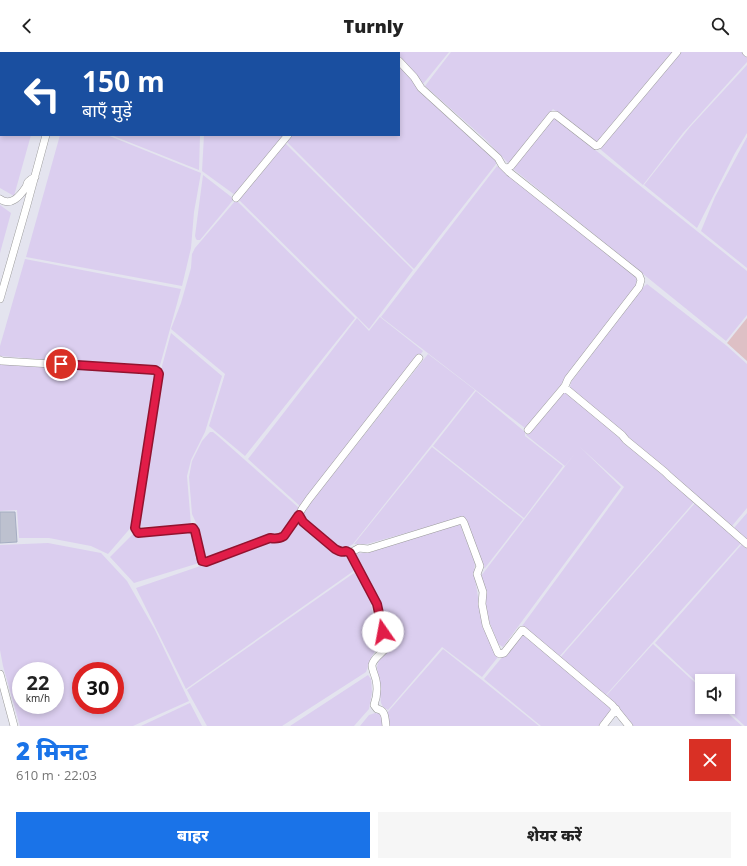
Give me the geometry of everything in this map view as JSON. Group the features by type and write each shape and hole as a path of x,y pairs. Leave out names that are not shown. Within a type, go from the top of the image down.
{"street":[{"path":"506,169 511,166 554,114 596,146 599,145 677,52"},
{"path":"400,63 414,77 422,88 498,158 506,169 639,275 641,280 639,287 568,379 565,386 528,430"},
{"path":"0,298 46,136"},
{"path":"236,198 287,136"},
{"path":"0,199 2,201 11,202 18,198 29,180 34,177"},
{"path":"0,360 134,368 155,370 158,372 159,374 135,528 138,533 193,528 202,561 206,562 270,538 276,539 284,536 302,509 420,358"},
{"path":"564,387 622,435 747,544"},
{"path":"299,515 303,522 339,552 346,551 350,553 359,548 368,548 462,520 480,566 476,574 483,592 483,612 486,625 498,653 504,653 523,630 612,705 629,726"},
{"path":"350,553 377,604 383,632 389,643 388,647 374,660 372,667 376,680 377,695 374,705 377,709 381,709 384,712 386,726"},
{"path":"0,674 14,726"},
{"path":"603,726 616,709"}],"shaded area":[{"path":"400,52 449,52 423,84 400,58"},
{"path":"451,52 673,52 597,144 553,109 509,164 485,139 425,86"},
{"path":"680,52 744,52 747,55 747,62 683,133 643,185 600,149 640,97"},
{"path":"747,65 747,133 735,153 697,228 644,185 690,127"},
{"path":"400,68 412,79 418,90 496,161 496,164 414,269 286,141 290,136 400,136"},
{"path":"554,117 747,271 747,315 726,341 512,168"},
{"path":"0,136 31,136 14,196 0,188"},
{"path":"60,136 109,136 201,173 194,212 191,248 182,286 26,257"},
{"path":"114,136 200,136 199,170"},
{"path":"204,136 283,136 235,195 202,171"},
{"path":"747,137 747,268 701,231 715,197"},
{"path":"285,143 413,270 369,329 238,199"},
{"path":"497,166 636,276 637,283 561,385 525,428 381,317"},
{"path":"203,175 234,199 200,240 197,240 195,236"},
{"path":"236,200 355,318 245,456 209,426 225,374 171,329 181,303 191,268 192,254 195,248"},
{"path":"0,205 11,213 0,253"},
{"path":"25,259 181,289 159,369 0,356 0,346"},
{"path":"647,284 727,346 747,364 747,508 732,526 570,387 571,382 641,289"},
{"path":"380,317 423,351 301,507 248,459 357,318 369,331"},
{"path":"747,318 747,361 727,343"},
{"path":"171,333 222,376 205,432 191,460 187,476 191,525 139,527 162,376 162,366"},
{"path":"428,354 475,390 353,544 342,549 304,519 302,514"},
{"path":"0,362 155,374 133,525 108,554 91,546 49,538 19,538 17,510 0,511"},
{"path":"564,390 694,502 559,657 522,626 624,487 580,447 621,487 503,647 498,644 487,616 481,576 576,452 565,466 526,435"},
{"path":"476,391 525,432 525,436 563,466 524,518 433,446"},
{"path":"210,432 213,432 219,437 299,508 281,532 206,557 197,525 192,514 189,477 192,461 202,441"},
{"path":"432,447 523,519 485,568 482,566 460,518 367,544 354,544"},
{"path":"695,503 741,543 605,696 560,658"},
{"path":"747,513 747,540 734,528"},
{"path":"299,520 346,554 355,570 186,689 136,588 268,543 275,543 285,540"},
{"path":"460,524 475,563 474,573 479,608 485,628 498,657 482,677 442,647 388,710 383,707 381,703 377,667 379,659 392,646 393,636 356,554 370,552"},
{"path":"192,532 199,563 134,583 110,557 133,534 141,537"},
{"path":"48,543 101,553 127,581 155,630 189,701 133,726 20,726 17,714 64,714 64,662 12,662 12,698 0,650 0,545"},
{"path":"743,543 747,547 747,726 745,726 732,714 735,714 735,674 695,674 695,680 655,643"},
{"path":"354,573 359,577 371,602 379,645 372,656 366,672 282,726 207,726 187,690"},
{"path":"523,632 613,709 599,726 541,726 484,679"},
{"path":"653,644 695,683 695,714 729,714 742,726 633,726 617,706 606,696"},
{"path":"443,649 539,726 390,726 387,713"},
{"path":"368,675 371,679 372,692 369,709 354,726 290,726"},
{"path":"190,703 202,726 141,726"},
{"path":"375,713 382,714 383,726 360,726 369,715"}],"building":[{"path":"0,512 15,512 17,542 0,543"}],"route":[{"path":"61,364 155,370 159,374 135,528 138,533 193,528 202,561 206,562 270,538 281,538 299,515 303,522 339,552 346,551 350,553 377,604 383,632"}]}
